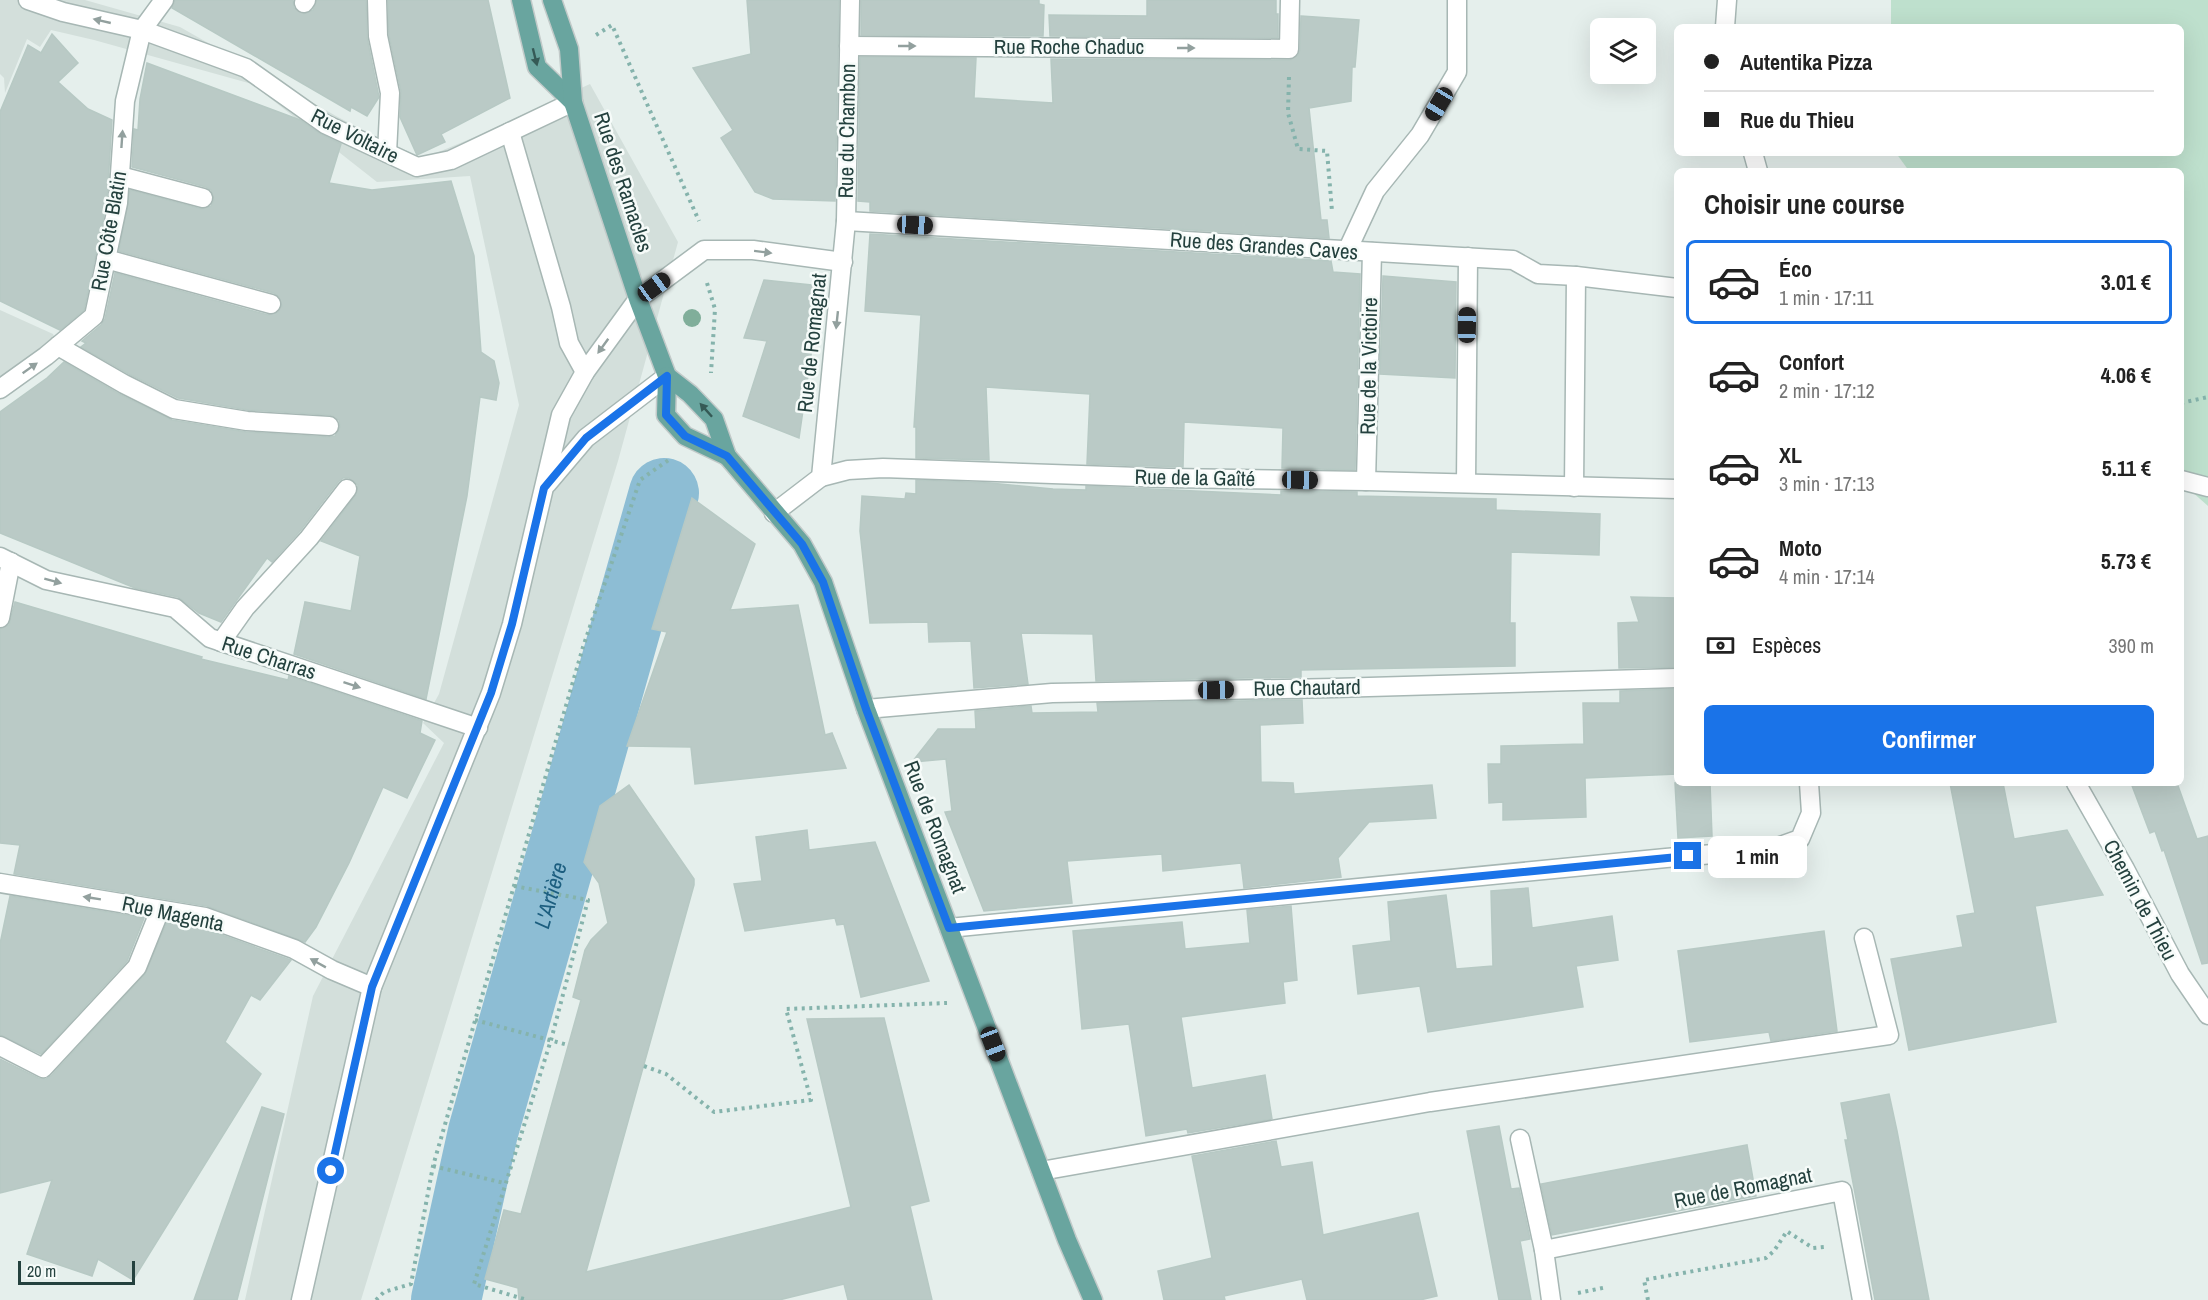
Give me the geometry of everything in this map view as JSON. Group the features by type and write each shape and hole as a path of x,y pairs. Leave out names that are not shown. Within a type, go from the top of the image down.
{"main road":[{"name":"Rue des Ramacles","path":"521,0 537,67 573,102"},
{"name":"Rue des Ramacles","path":"552,0 569,49 573,102 638,299 667,376"},
{"name":"Rue de Romagnat","path":"667,376 666,415 685,436 727,456"},
{"name":"Rue de Romagnat","path":"667,376 690,394 714,419 727,456 802,544 823,582 866,709 1067,1240 1093,1300"}],"street":[{"name":"Rue Voltaire","path":"28,0 63,12 142,30 246,68 325,124 417,167 451,160 573,102"},
{"name":"Rue Côte Blatin","path":"0,389 58,346 93,316 118,202 125,101 142,30 164,0"},
{"path":"377,0 378,36 390,93 387,153"},
{"name":"Rue du Chambon","path":"843,262 846,221 850,0"},
{"path":"1290,0 1290,49"},
{"path":"1340,250 1375,192 1420,135 1457,72 1457,0"},
{"path":"1725,24 1727,0"},
{"name":"Rue Roche Chaduc","path":"849,46 1290,49"},
{"path":"510,132 561,307 569,343 585,372"},
{"path":"120,176 203,198"},
{"name":"Rue des Grandes Caves","path":"846,221 1513,260 1538,274 1576,276 1674,288"},
{"path":"301,1300 372,987 491,693 512,624 561,415 585,372 638,299 704,250 753,250 843,262"},
{"name":"Rue de la Victoire","path":"1366,480 1372,252"},
{"path":"1466,483 1468,257"},
{"path":"106,259 271,303"},
{"name":"Rue de Romagnat","path":"821,477 843,262"},
{"path":"1574,487 1576,276"},
{"path":"58,346 124,384 174,409 247,422 329,426"},
{"path":"544,488 586,438 667,376"},
{"name":"Rue de la Gaîté","path":"821,477 848,470 883,468 1674,489"},
{"path":"774,513 821,477"},
{"path":"2184,481 2208,487"},
{"path":"221,642 245,608 309,538 347,489"},
{"path":"0,618 6,560"},
{"name":"Rue Charras","path":"6,560 46,580 175,608 210,638 478,728"},
{"name":"Rue Chautard","path":"866,709 1053,693 1674,678"},
{"path":"949,928 1772,849 1800,839 1811,813 1809,786"},
{"name":"Chemin de Thieu","path":"2078,786 2125,869 2180,974 2208,1015"},
{"name":"Rue Magenta","path":"0,883 205,917 294,949 332,970 372,987"},
{"path":"0,1046 43,1068 137,967 160,910"},
{"path":"1041,1171 1430,1102 1889,1035 1864,938"},
{"path":"1520,1139 1544,1250 1551,1300"},
{"name":"Rue de Romagnat","path":"1544,1250 1842,1191 1862,1300"}],"path":[{"path":"596,35 612,26 704,232"},
{"path":"1290,49 1288,113 1298,149 1327,151 1340,250"},
{"path":"705,276 715,309 711,383"},
{"path":"2184,402 2208,397"},
{"path":"376,1300 384,1292 411,1284 433,1166 583,647 640,480 673,457"},
{"path":"514,886 588,900 551,1040 474,1284 527,1300"},
{"path":"644,1066 666,1074 714,1112 811,1100 786,1009 977,1002"},
{"path":"475,1020 568,1045"},
{"path":"433,1166 504,1183"},
{"path":"1781,1203 1787,1231 1813,1248 1851,1241"},
{"path":"1648,1300 1644,1280 1766,1258 1774,1251 1787,1231"}],"shaded area":[{"path":"0,0 85,0 180,27 336,116 380,139 424,158 590,84 678,242 618,461 361,1300 245,1300 313,996 444,743 423,723 439,694 519,405 470,176 377,182 252,84 51,30 40,47 27,39 5,93 4,78 0,74"},
{"path":"0,310 53,334 58,346 0,389"}],"green space":[{"path":"1891,0 2208,0 2208,506 2184,485 2184,168 1907,168 1898,156 2184,156 2184,24 1891,24"}],"building":[{"path":"175,0 293,0 294,8 304,14 313,10 317,0 366,0 367,38 379,97 367,116 351,107 350,111 172,8"},
{"path":"388,0 488,0 510,98 441,134 445,142 417,155 400,117 401,91 389,35"},
{"path":"747,0 839,0 835,201 773,199 755,192 721,138 733,130 693,68 751,54"},
{"path":"861,0 1039,0 1039,4 1044,5 1043,36 861,35"},
{"path":"1147,0 1276,0 1278,38 1050,36 1049,15 1147,16"},
{"path":"1301,16 1359,20 1355,67 1352,67 1351,101 1309,108 1321,220 1327,220 1329,238 870,211 870,202 858,201 860,57 976,58 974,98 1053,103 1051,59 1290,60 1298,55 1300,50"},
{"path":"52,34 78,63 58,82 88,109 112,120 107,201 84,310 60,330 0,301 0,112 28,45 41,53"},
{"path":"147,63 300,120 341,144 329,183 372,190 451,181 474,256 481,352 494,361 499,383 496,400 480,397 467,496 426,699 294,654 305,602 351,611 360,556 321,541 356,495 358,485 349,478 343,478 338,482 300,531 272,562 267,558 221,622 199,613 178,597 135,588 0,533 0,412 47,378 64,362 119,394 172,420 246,432 328,437 335,436 340,427 339,420 330,415 248,410 178,398 81,347 86,343 82,341 105,319 115,273 268,315 278,312 282,306 279,297 274,293 119,251 130,190 201,209 211,206 214,200 211,190 206,187 132,167 134,129 138,130 140,99"},
{"path":"870,234 1331,261 1333,272 1360,274 1355,470 1282,468 1283,428 1184,422 1183,467 1087,464 1090,394 986,387 989,460 916,458 916,427 914,427 921,315 865,311"},
{"path":"1383,276 1456,282 1455,378 1380,374"},
{"path":"764,280 821,286 799,438 743,416 767,341 744,338"},
{"path":"916,480 990,483 1053,489 1086,490 1086,486 1281,495 1281,491 1357,492 1357,496 1496,499 1496,510 1600,514 1599,555 1511,552 1510,623 1515,623 1515,666 1301,670 1301,677 1096,681 1093,634 1021,633 1028,684 974,688 971,641 929,642 928,622 870,623 860,531 862,496 905,499 906,493 916,494"},
{"path":"692,498 755,544 730,610 798,605 825,735 832,733 846,768 695,784 691,747 627,746 667,632 652,629"},
{"path":"1631,597 1674,598 1674,667 1619,668 1618,623 1639,622"},
{"path":"15,602 202,657 201,659 288,680 289,676 422,721 420,733 435,740 407,798 383,787 349,863 316,927 305,942 207,906 14,874 20,845 0,843 0,629 9,625"},
{"path":"1674,689 1674,774 1585,778 1586,817 1503,820 1503,802 1489,803 1488,764 1501,764 1501,746 1584,744 1583,703 1620,703 1620,691"},
{"path":"1302,700 1303,723 1260,725 1261,782 1293,783 1294,794 1432,785 1436,818 1369,822 1338,858 1341,877 1244,888 1241,863 1163,871 1162,854 1067,861 1072,903 984,911 945,812 952,811 946,759 912,762 938,729 976,729 975,711 1031,706 1032,713 1098,712 1097,703"},
{"path":"629,785 694,879 694,885 586,1272 851,1207 807,1019 884,1018 929,1201 910,1206 932,1300 848,1300 844,1284 779,1300 519,1300 518,1288 485,1279 504,1210 521,1214 581,1000 573,997 585,950 591,940 608,923 599,883 584,862 600,806"},
{"path":"1675,786 1710,786 1712,836 1678,838"},
{"path":"1951,786 2004,786 2014,839 2067,830 2103,895 2035,906 2056,1022 1909,1050 1891,959 1963,947 1957,916 1975,913"},
{"path":"2132,786 2178,786 2197,839 2208,836 2208,963 2202,964 2164,850 2162,851 2155,831 2150,833"},
{"path":"807,830 809,850 875,842 929,981 861,997 844,924 837,925 835,918 745,931 734,884 762,881 756,837"},
{"path":"1528,888 1532,928 1612,916 1618,960 1576,966 1583,1007 1428,1032 1420,986 1358,994 1353,946 1391,941 1388,902 1446,895 1456,969 1493,966 1491,891"},
{"path":"10,896 144,918 127,961 41,1054 0,1035 0,944"},
{"path":"1291,906 1297,980 1283,982 1285,1003 1181,1017 1192,1088 1265,1075 1272,1119 1188,1133 1187,1129 1146,1136 1129,1024 1082,1029 1073,931 1182,922 1185,949 1250,943 1247,910"},
{"path":"167,922 202,928 291,960 260,1000 251,995 225,1042 261,1074 133,1280 98,1259 92,1276 27,1254 52,1180 0,1193 0,1059 38,1078 46,1079 51,1076 145,974"},
{"path":"1824,931 1837,1031 1771,1041 1769,1032 1690,1042 1678,951"},
{"path":"1889,1094 1929,1300 1875,1300 1845,1140 1848,1140 1841,1103"},
{"path":"262,1107 284,1114 237,1300 194,1300"},
{"path":"1499,1126 1511,1189 1519,1188 1530,1239 1520,1241 1531,1300 1499,1300 1467,1131"},
{"path":"1276,1141 1281,1167 1312,1162 1323,1235 1418,1213 1437,1296 1420,1300 1307,1300 1302,1279 1224,1296 1225,1300 1164,1300 1158,1271 1212,1258 1192,1156"},
{"path":"1747,1145 1756,1196 1552,1235 1541,1184"}],"waterway":[{"name":"L'Artière","path":"446,1300 483,1132 664,493"}],"route":[{"path":"331,1171 372,987 491,693 512,624 544,488 586,438 667,376 666,415 685,436 727,456 802,544 823,582 866,709 949,928 1688,856"}]}
